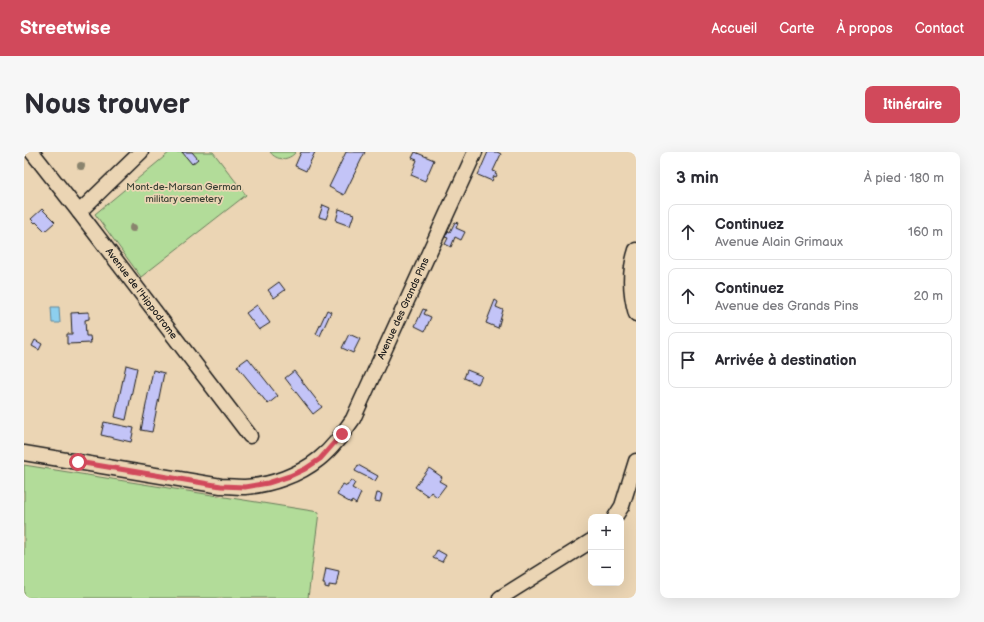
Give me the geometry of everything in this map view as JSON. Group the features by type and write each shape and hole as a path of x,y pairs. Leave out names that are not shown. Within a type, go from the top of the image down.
{"street":[{"path":"79,212 141,152"},
{"name":"Avenue des Grands Pins","path":"24,454 221,486 245,487 268,483 290,476 305,469 320,459 342,434 353,418 475,152"},
{"name":"Avenue de l'Hippodrome","path":"38,155 79,212 250,436"},
{"path":"636,250 632,261 631,276 632,300 636,314"},
{"path":"617,514 622,506 636,461"},
{"path":"500,598 588,543"}],"green space":[{"name":"Mont-de-Marsan German military cemetery","path":"170,152 213,152 246,195 141,277 95,214"},
{"path":"270,152 296,152 290,157 283,159 276,157"},
{"path":"24,465 319,512 308,598 24,598"}],"water":[{"path":"51,307 59,307 60,323 52,323"}],"building":[{"path":"182,152 192,152 198,159 192,164"},
{"path":"301,152 315,152 306,171 295,166"},
{"path":"346,152 365,152 344,195 329,187"},
{"path":"415,152 434,160 425,181 411,175 417,160 412,158"},
{"path":"488,152 497,152 501,154 493,171 496,172 495,174 497,175 496,177 494,176 492,181 478,175"},
{"path":"323,205 330,208 326,219 319,217"},
{"path":"42,209 55,222 45,231 31,219"},
{"path":"339,209 354,214 350,226 336,221"},
{"path":"455,222 458,223 456,228 465,232 461,240 455,237 451,247 445,244 448,238 445,237 448,231 450,232"},
{"path":"279,282 285,290 274,298 268,290"},
{"path":"495,300 498,302 496,307 503,310 498,328 486,323"},
{"path":"257,305 270,323 259,330 246,313"},
{"path":"423,309 426,310 424,314 431,317 425,331 415,326"},
{"path":"327,310 331,312 320,336 316,334"},
{"path":"89,312 89,319 85,320 86,336 90,336 91,343 67,344 67,334 72,334 71,313"},
{"path":"349,334 360,339 353,353 342,348"},
{"path":"35,340 42,344 39,350 32,346"},
{"path":"248,358 278,396 268,404 237,366"},
{"path":"126,365 137,368 126,420 115,417"},
{"path":"153,370 164,373 152,432 141,430"},
{"path":"467,370 482,376 478,384 464,378"},
{"path":"294,371 322,407 313,414 285,378"},
{"path":"104,422 134,428 131,442 101,435"},
{"path":"358,465 378,476 375,481 355,471"},
{"path":"429,468 442,477 439,481 446,485 437,497 431,492 428,496 415,487"},
{"path":"351,480 355,483 352,488 361,493 356,504 352,501 351,503 337,495 343,484 347,486"},
{"path":"377,493 382,494 380,502 375,501"},
{"path":"437,550 446,555 442,562 433,558"},
{"path":"326,568 339,571 336,586 329,585 329,588 325,587 325,584 323,584"}],"route":[{"path":"78,462 221,486 245,487 268,483 290,476 305,469 320,459 342,434"}]}
